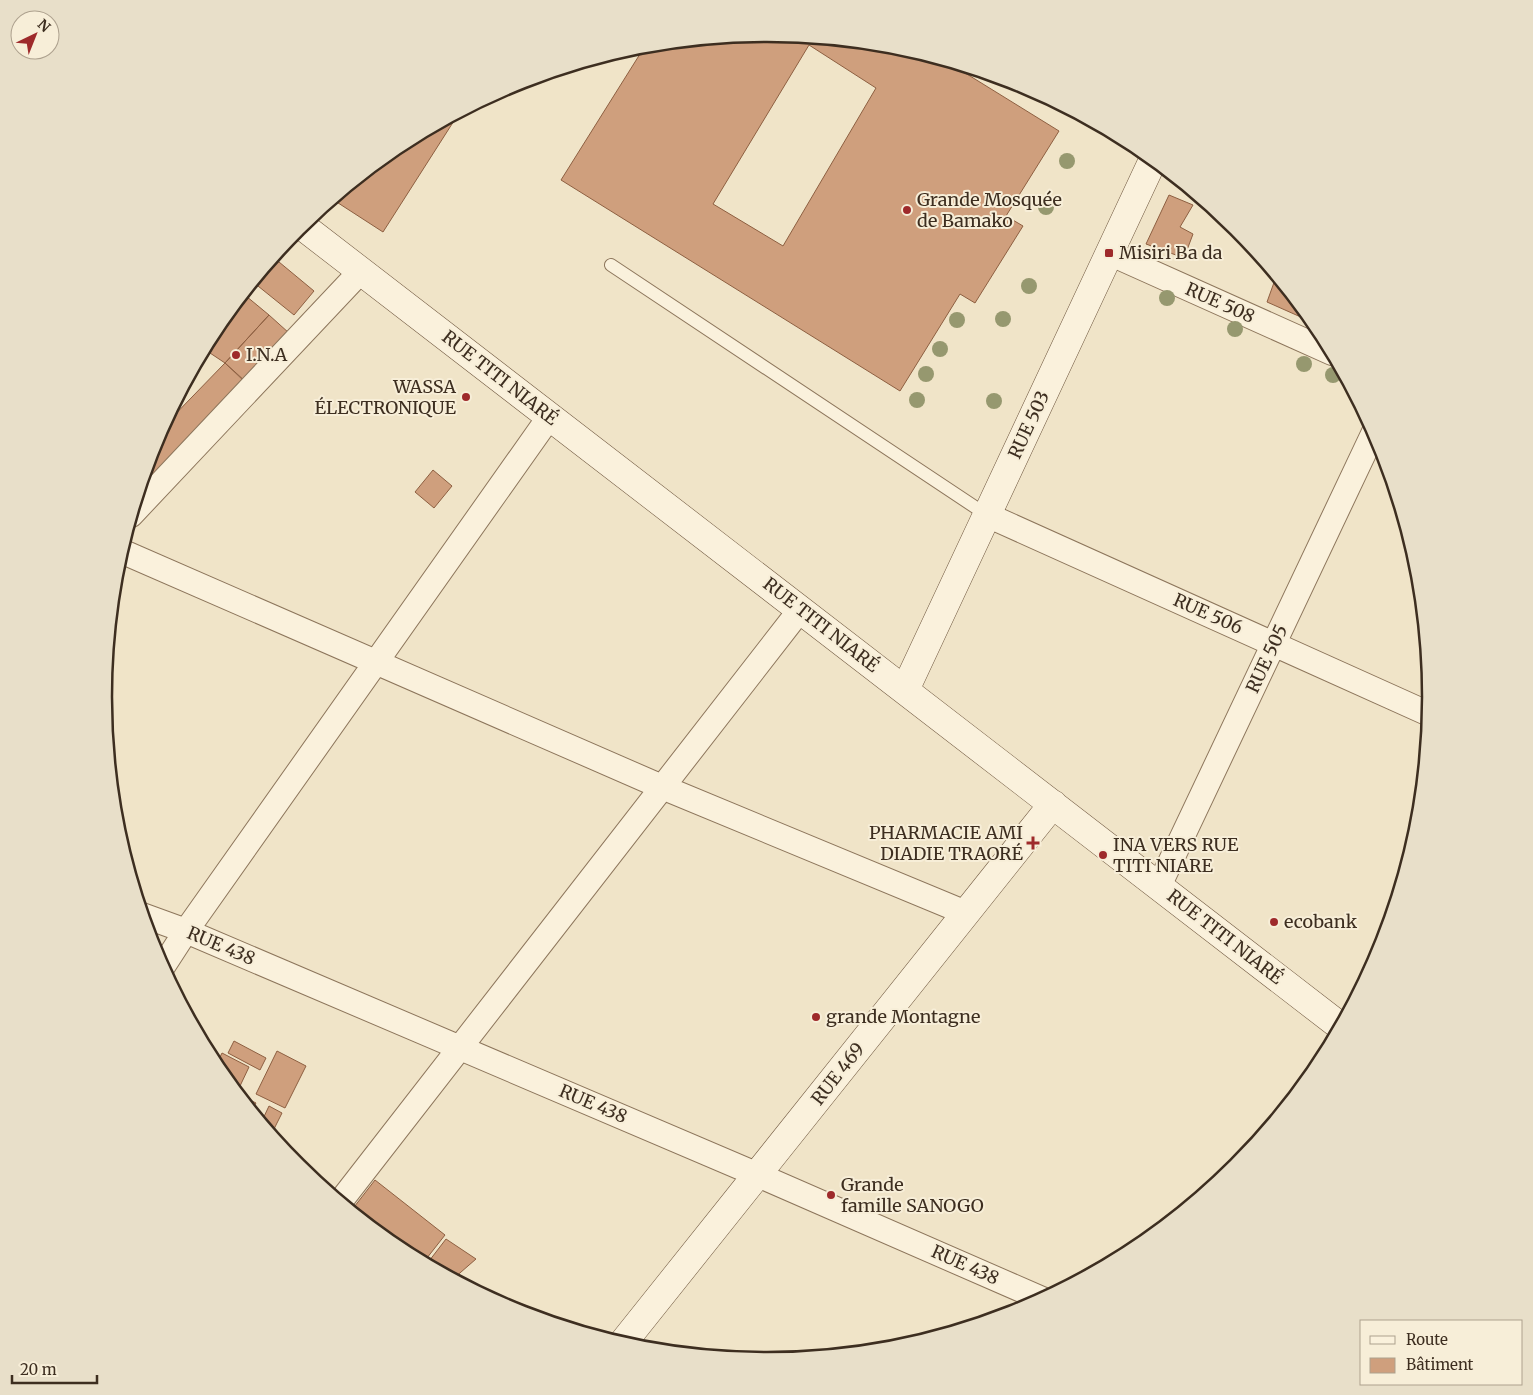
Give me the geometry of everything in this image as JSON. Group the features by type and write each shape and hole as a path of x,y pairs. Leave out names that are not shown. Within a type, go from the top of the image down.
{"main road":[{"name":"RUE 503","path":"905,690 1150,167"},
{"name":"RUE TITI NIARÉ","path":"307,230 1335,1022"},
{"name":"RUE 469","path":"627,1337 1053,804"}],"street":[{"name":"RUE 508","path":"1109,253 1320,349"},
{"path":"140,506 361,271"},
{"path":"167,961 550,416"},
{"name":"RUE 505","path":"1160,886 1369,442"},
{"name":"RUE 506","path":"987,515 1421,711"},
{"path":"128,554 662,787 966,913"},
{"path":"344,1197 800,610"},
{"name":"RUE 438","path":"150,918 186,931 758,1174 1034,1295"}],"lane":[{"path":"611,265 987,515"}],"building":[{"name":"Grande Mosquée de Bamako","path":"766,42 809,44 852,48 894,55 967,74 1059,131 1006,216 1023,226 975,303 960,294 900,391 561,180 639,55 681,48","holes":["809,45 876,88 783,246 713,204"]},
{"path":"453,123 383,232 338,203 403,153"},
{"path":"1169,195 1193,205 1180,227 1193,234 1184,258 1146,244"},
{"path":"278,261 314,291 294,315 258,286"},
{"path":"1274,284 1298,316 1267,302"},
{"path":"248,298 269,315 225,363 210,353"},
{"path":"269,315 289,333 245,381 225,363"},
{"path":"225,363 245,382 147,485 161,447 177,413"},
{"path":"433,470 452,486 434,508 415,492"},
{"path":"234,1041 266,1058 260,1070 228,1053"},
{"path":"277,1051 306,1066 285,1108 256,1094"},
{"path":"222,1053 249,1067 240,1086 222,1061 220,1057"},
{"path":"269,1106 282,1113 274,1129 264,1117"},
{"path":"375,1180 445,1235 427,1258 355,1206"},
{"path":"446,1239 476,1259 458,1275 430,1259"}],"place":[{"name":"Grande Mosquée de Bamako","path":"907,210"},
{"name":"Misiri Ba da","path":"1109,253"},
{"name":"I.N.A","path":"236,355"},
{"name":"WASSA ÉLECTRONIQUE","path":"466,397"},
{"name":"PHARMACIE AMI DIADIE TRAORÉ","path":"1033,843"},
{"name":"INA VERS RUE TITI NIARE","path":"1103,855"},
{"name":"ecobank","path":"1274,922"},
{"name":"grande Montagne","path":"816,1017"},
{"name":"Grande famille SANOGO","path":"831,1195"}]}
